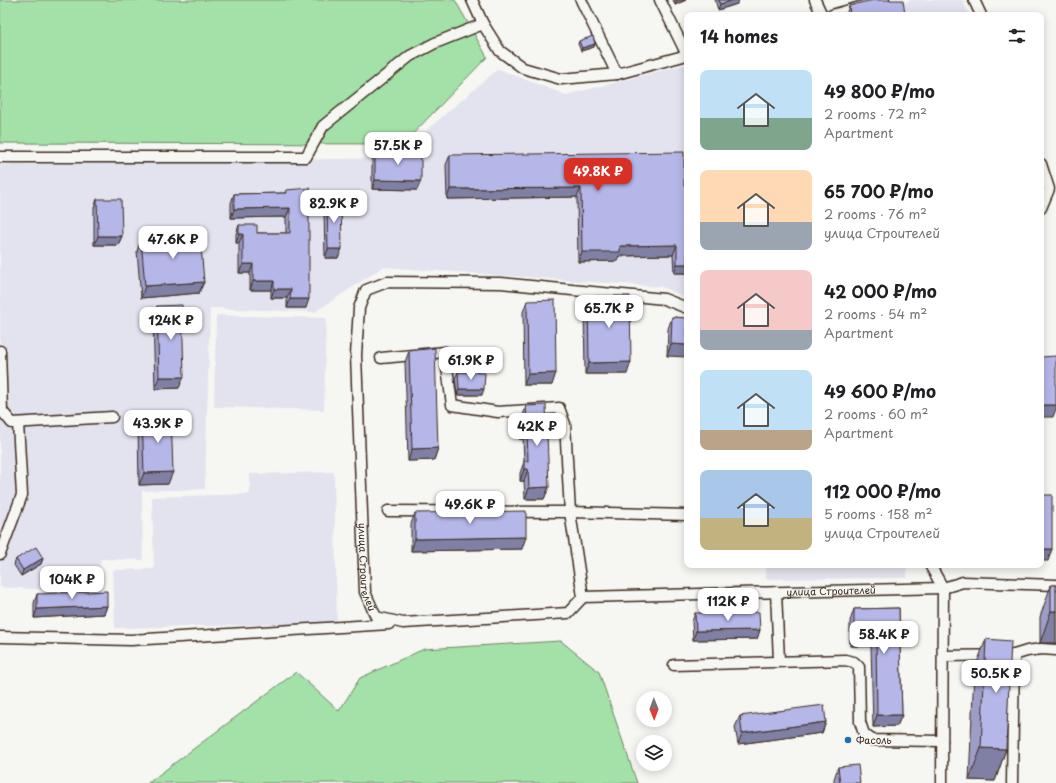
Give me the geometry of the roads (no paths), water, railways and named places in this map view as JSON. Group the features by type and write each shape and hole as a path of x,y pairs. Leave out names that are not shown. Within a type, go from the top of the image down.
{"street":[{"path":"472,0 483,24 500,51 523,68 561,79 617,74 684,56"},
{"path":"581,0 617,74"},
{"path":"660,0 684,49"},
{"path":"815,0 821,12"},
{"path":"842,12 884,0"},
{"path":"974,0 980,12"},
{"path":"0,157 306,157 324,126 410,56 435,43 483,24"},
{"path":"1044,174 1049,190 1044,201"},
{"name":"улица Строителей","path":"684,307 664,299 502,283 387,282 366,290 359,308 356,355 365,592 376,617 403,623 568,613 583,597 943,588 963,582 1056,585"},
{"path":"0,351 2,411 12,423 112,417"},
{"path":"381,358 445,352 452,405 498,412 559,408 565,424 570,512 583,597"},
{"path":"0,554 22,495 18,423"},
{"path":"388,511 570,512 684,515"},
{"path":"932,568 943,588 942,783"},
{"path":"776,592 779,661"},
{"path":"0,637 131,640 403,623"},
{"path":"943,656 1014,655 1041,649 1056,651"},
{"path":"1012,783 1014,655"},
{"path":"674,665 779,661 845,660 854,662 859,667 860,722 864,734 872,740 942,741"}],"place":[{"name":"Фасоль","path":"848,740"}]}
